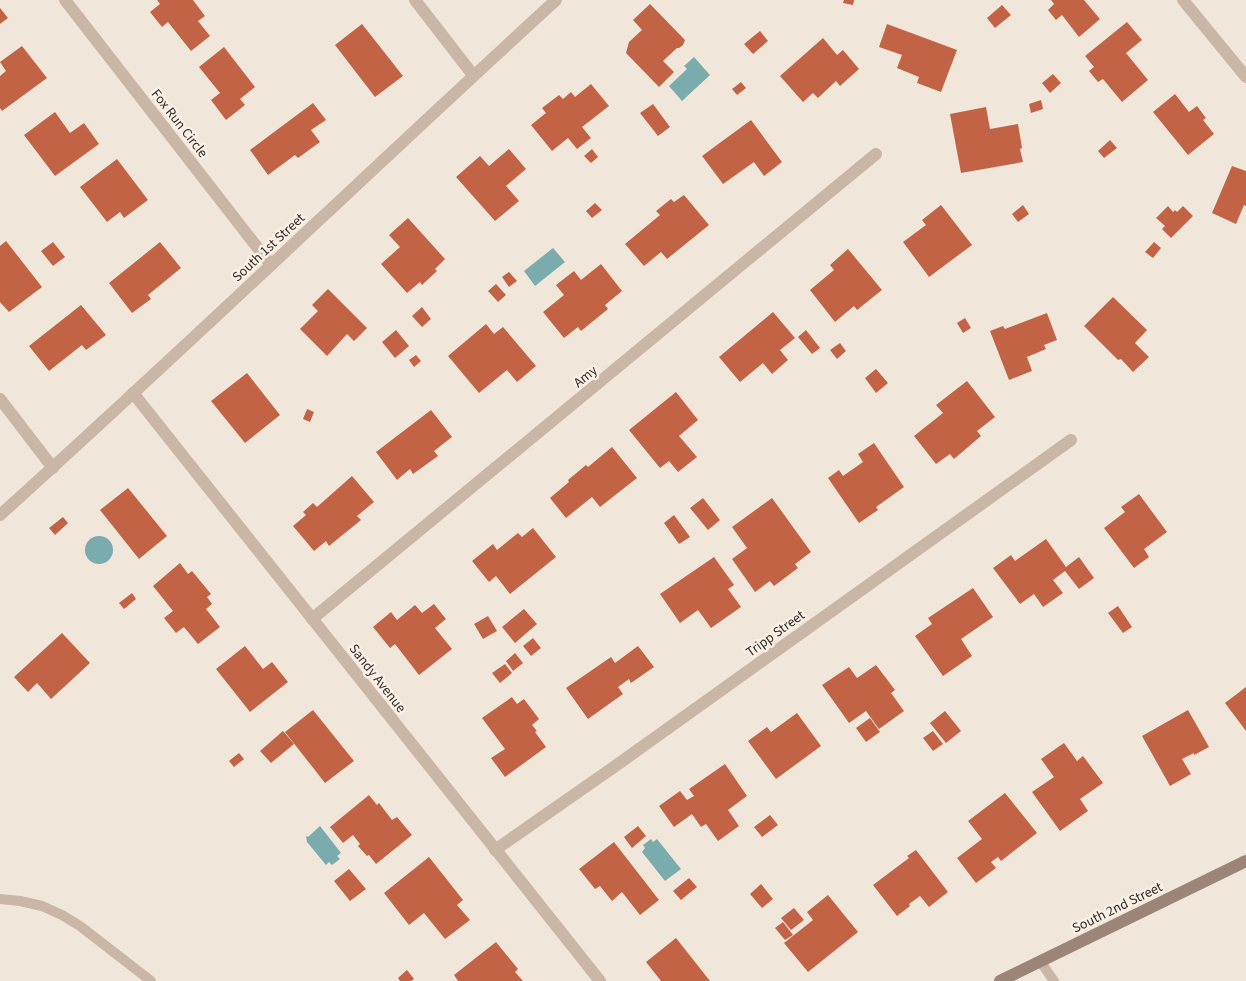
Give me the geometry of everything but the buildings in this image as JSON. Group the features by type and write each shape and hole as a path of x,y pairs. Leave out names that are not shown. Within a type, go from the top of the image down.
{"main road":[{"name":"South 2nd Street","path":"1000,981 1246,861"}],"street":[{"name":"Fox Run Circle","path":"65,0 271,265"},
{"path":"415,0 473,76"},
{"name":"South 1st Street","path":"0,515 53,468 556,0"},
{"path":"1183,0 1246,77"},
{"name":"Amy","path":"312,619 876,154"},
{"name":"Sandy Avenue","path":"133,393 600,981"},
{"path":"0,399 53,468"},
{"name":"Tripp Street","path":"495,850 1071,440"}],"lane":[{"path":"0,900 20,901 42,906 62,915 80,926 151,981"},
{"path":"1040,961 1054,981"}],"water":[{"path":"694,57 710,75 682,101 669,86 687,69 684,66"},
{"path":"553,248 565,262 535,286 524,271"},
{"path":"99,536 109,540 113,550 109,560 99,564 89,560 85,550 89,540"},
{"path":"320,826 341,853 337,856 340,859 332,865 329,862 326,865 307,842 306,836 308,837"},
{"path":"651,839 653,842 657,839 681,869 665,881 642,852 645,848 643,845"}]}
